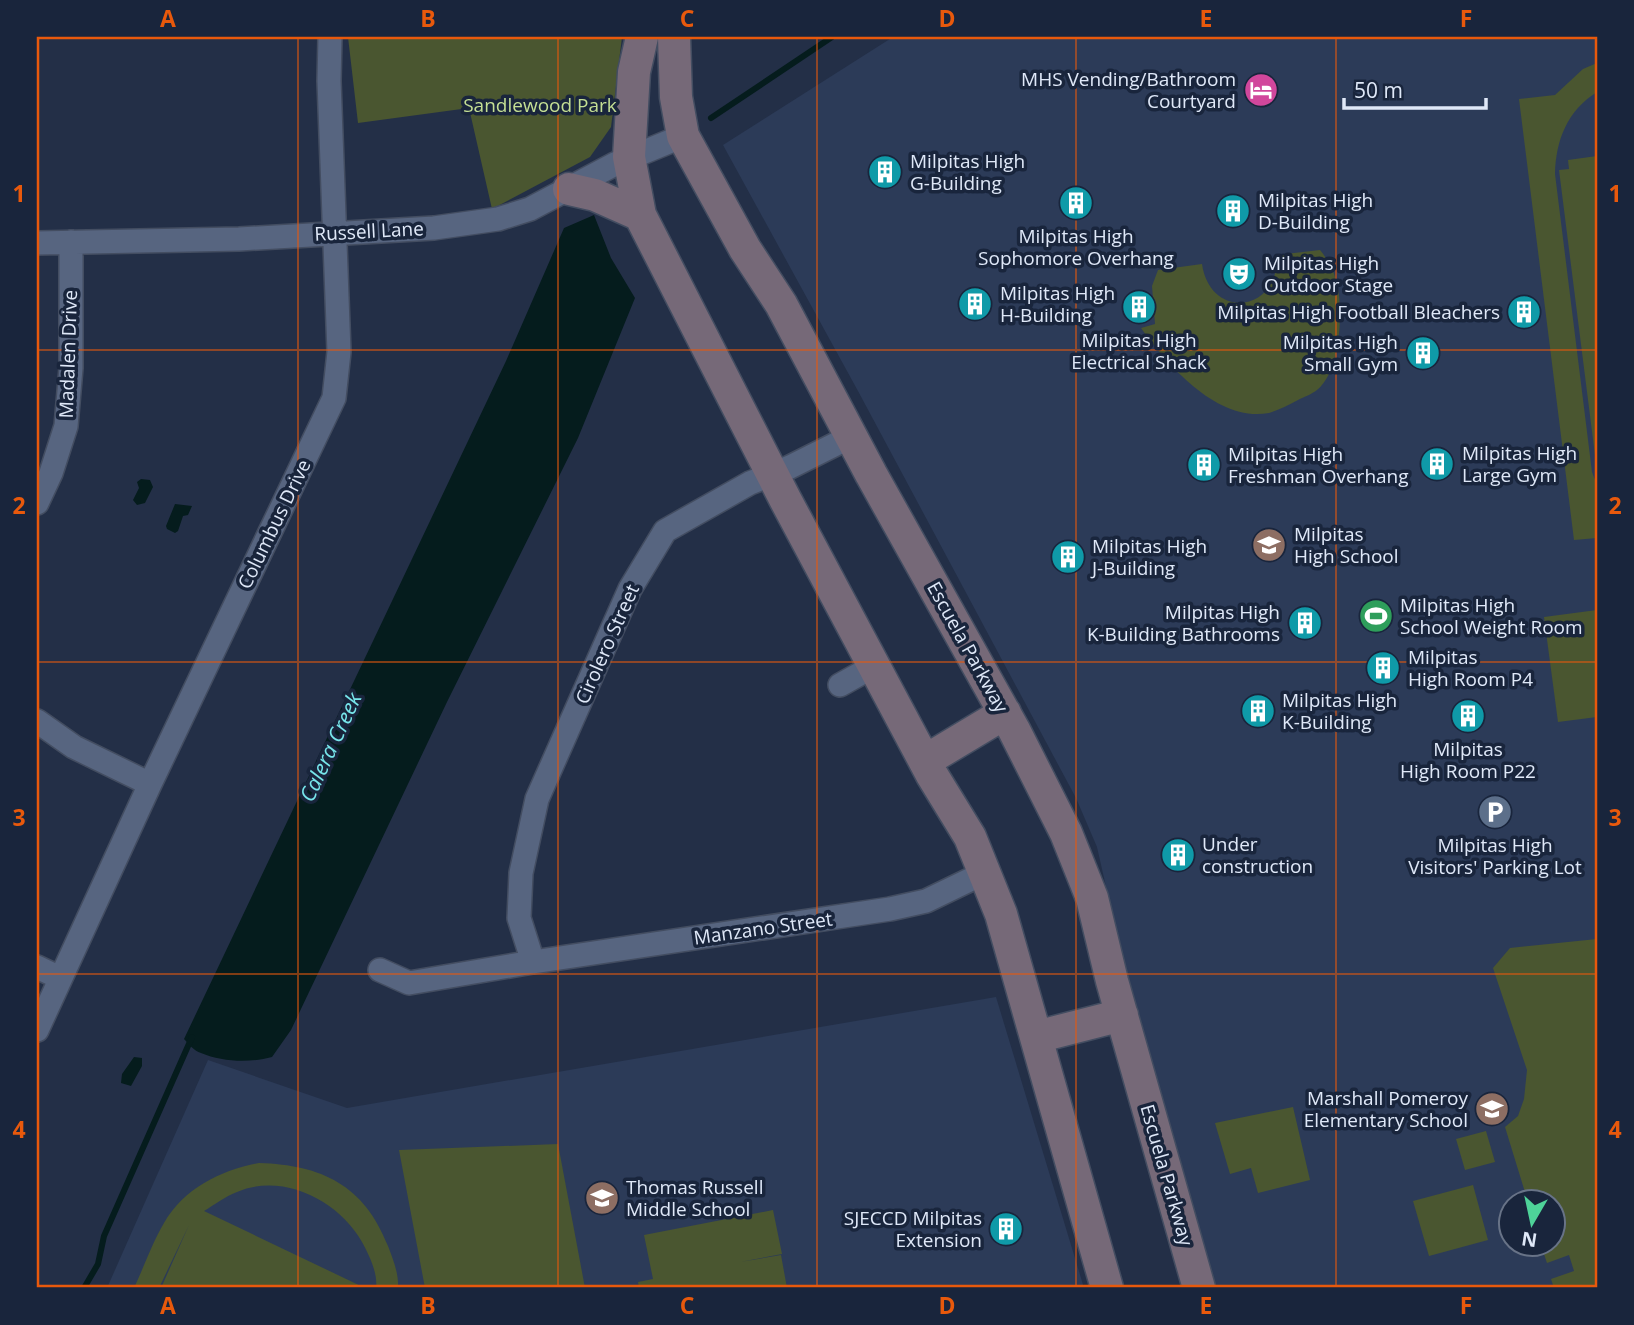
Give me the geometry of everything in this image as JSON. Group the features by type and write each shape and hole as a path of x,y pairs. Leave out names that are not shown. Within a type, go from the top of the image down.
{"street":[{"name":"Columbus Drive","path":"37,1030 150,784 334,398 339,352 329,81 330,37"},
{"path":"642,37 634,72 629,158 640,215 772,475 925,761 970,837 986,872 1037,1037 1107,1288"},
{"name":"Escuela Parkway","path":"674,37 676,97 683,135 745,249 781,304 1005,713 1066,833 1092,898 1199,1288"},
{"name":"Russell Lane","path":"37,243 239,239 434,228 498,219 530,209 629,158 683,135"},
{"path":"569,189 595,195 640,215"},
{"name":"Madalen Drive","path":"37,503 44,473 66,426 71,368 71,242"},
{"name":"Cirolero Street","path":"533,962 519,918 521,873 537,799 630,589 665,531 750,483 852,436"},
{"path":"840,685 874,666"},
{"path":"925,761 1005,713"},
{"path":"37,721 74,747 150,784"},
{"name":"Manzano Street","path":"380,970 409,983 890,909 926,901 986,872"},
{"path":"37,967 60,978"},
{"path":"1037,1037 1122,1015"}],"shaded area":[{"name":"Milpitas High School","path":"893,37 1597,37 1597,1288 1216,1288 1152,1061 1131,997 1097,847 1076,798 723,145"},
{"name":"Thomas Russell Middle School","path":"996,997 1084,1288 107,1288 208,1060 347,1108"}],"green space":[{"name":"Sandlewood Park","path":"348,37 622,37 611,127 590,157 492,209 469,108 358,123"},
{"path":"1597,63 1597,92 1578,108 1565,127 1555,174 1592,472 1597,485 1597,538 1574,540 1519,99 1555,95 1583,69"},
{"path":"1597,156 1597,471 1559,170 1569,169 1568,160"},
{"path":"1320,250 1330,264 1338,288 1340,323 1336,355 1329,375 1317,390 1280,409 1269,413 1250,414 1213,400 1179,373 1141,328 1155,324 1152,286 1158,270 1202,264 1208,282 1217,295 1243,303 1256,299 1267,289 1275,275 1277,255"},
{"path":"1597,610 1597,717 1558,722 1544,617"},
{"path":"1597,939 1597,1288 1554,1288 1551,1279 1574,1271 1568,1255 1568,1188 1524,1188 1505,1127 1518,1116 1524,1099 1527,1070 1493,968 1510,948"},
{"path":"1293,1107 1310,1180 1258,1193 1251,1168 1230,1174 1215,1123"},
{"path":"1486,1131 1495,1162 1465,1170 1456,1139"},
{"path":"558,1144 585,1288 425,1288 399,1150"},
{"path":"259,1163 302,1168 321,1174 353,1193 367,1208 388,1246 398,1277 398,1288 376,1288 374,1270 362,1242 339,1214 308,1194 273,1186 237,1192 204,1211 365,1288 161,1288 189,1225 159,1288 134,1288 160,1231 182,1200 205,1182 231,1170"},
{"path":"1473,1185 1488,1240 1429,1256 1413,1201"},
{"path":"773,1210 782,1254 740,1262 781,1255 787,1288 639,1288 638,1282 653,1279 644,1235"},
{"path":"1545,1258 1561,1258 1547,1263"}],"water":[{"path":"594,215 611,258 635,298 578,438 447,702 291,1030 272,1057 236,1061 198,1052 184,1039 506,361 564,228"},
{"path":"141,479 150,480 153,487 145,503 137,505 133,500 139,488 137,482"},
{"path":"175,504 192,506 188,515 183,516 175,533 166,526"},
{"path":"134,1057 142,1058 142,1066 131,1086 121,1083 122,1074"}],"waterway":[{"name":"Calera Creek","path":"711,118 832,37"},
{"name":"Calera Creek","path":"84,1288 98,1264 104,1236 192,1037"}],"place":[{"name":"MHS Vending/Bathroom Courtyard","path":"1261,90"},
{"name":"Milpitas High G-Building","path":"885,172"},
{"name":"Milpitas High Sophomore Overhang","path":"1076,203"},
{"name":"Milpitas High D-Building","path":"1233,211"},
{"name":"Milpitas High Outdoor Stage","path":"1239,274"},
{"name":"Milpitas High H-Building","path":"975,304"},
{"name":"Milpitas High Electrical Shack","path":"1139,307"},
{"name":"Milpitas High Football Bleachers","path":"1524,312"},
{"name":"Milpitas High Small Gym","path":"1423,353"},
{"name":"Milpitas High Large Gym","path":"1437,464"},
{"name":"Milpitas High Freshman Overhang","path":"1204,465"},
{"name":"Milpitas High School","path":"1269,545"},
{"name":"Milpitas High J-Building","path":"1068,557"},
{"name":"Milpitas High School Weight Room","path":"1376,616"},
{"name":"Milpitas High K-Building Bathrooms","path":"1305,623"},
{"name":"Milpitas High Room P4","path":"1383,668"},
{"name":"Milpitas High K-Building","path":"1258,711"},
{"name":"Milpitas High Room P22","path":"1468,716"},
{"name":"Milpitas High Visitors' Parking Lot","path":"1495,812"},
{"name":"Under construction","path":"1178,855"},
{"name":"Marshall Pomeroy Elementary School","path":"1492,1109"},
{"name":"Thomas Russell Middle School","path":"602,1198"},
{"name":"SJECCD Milpitas Extension","path":"1006,1229"}]}
